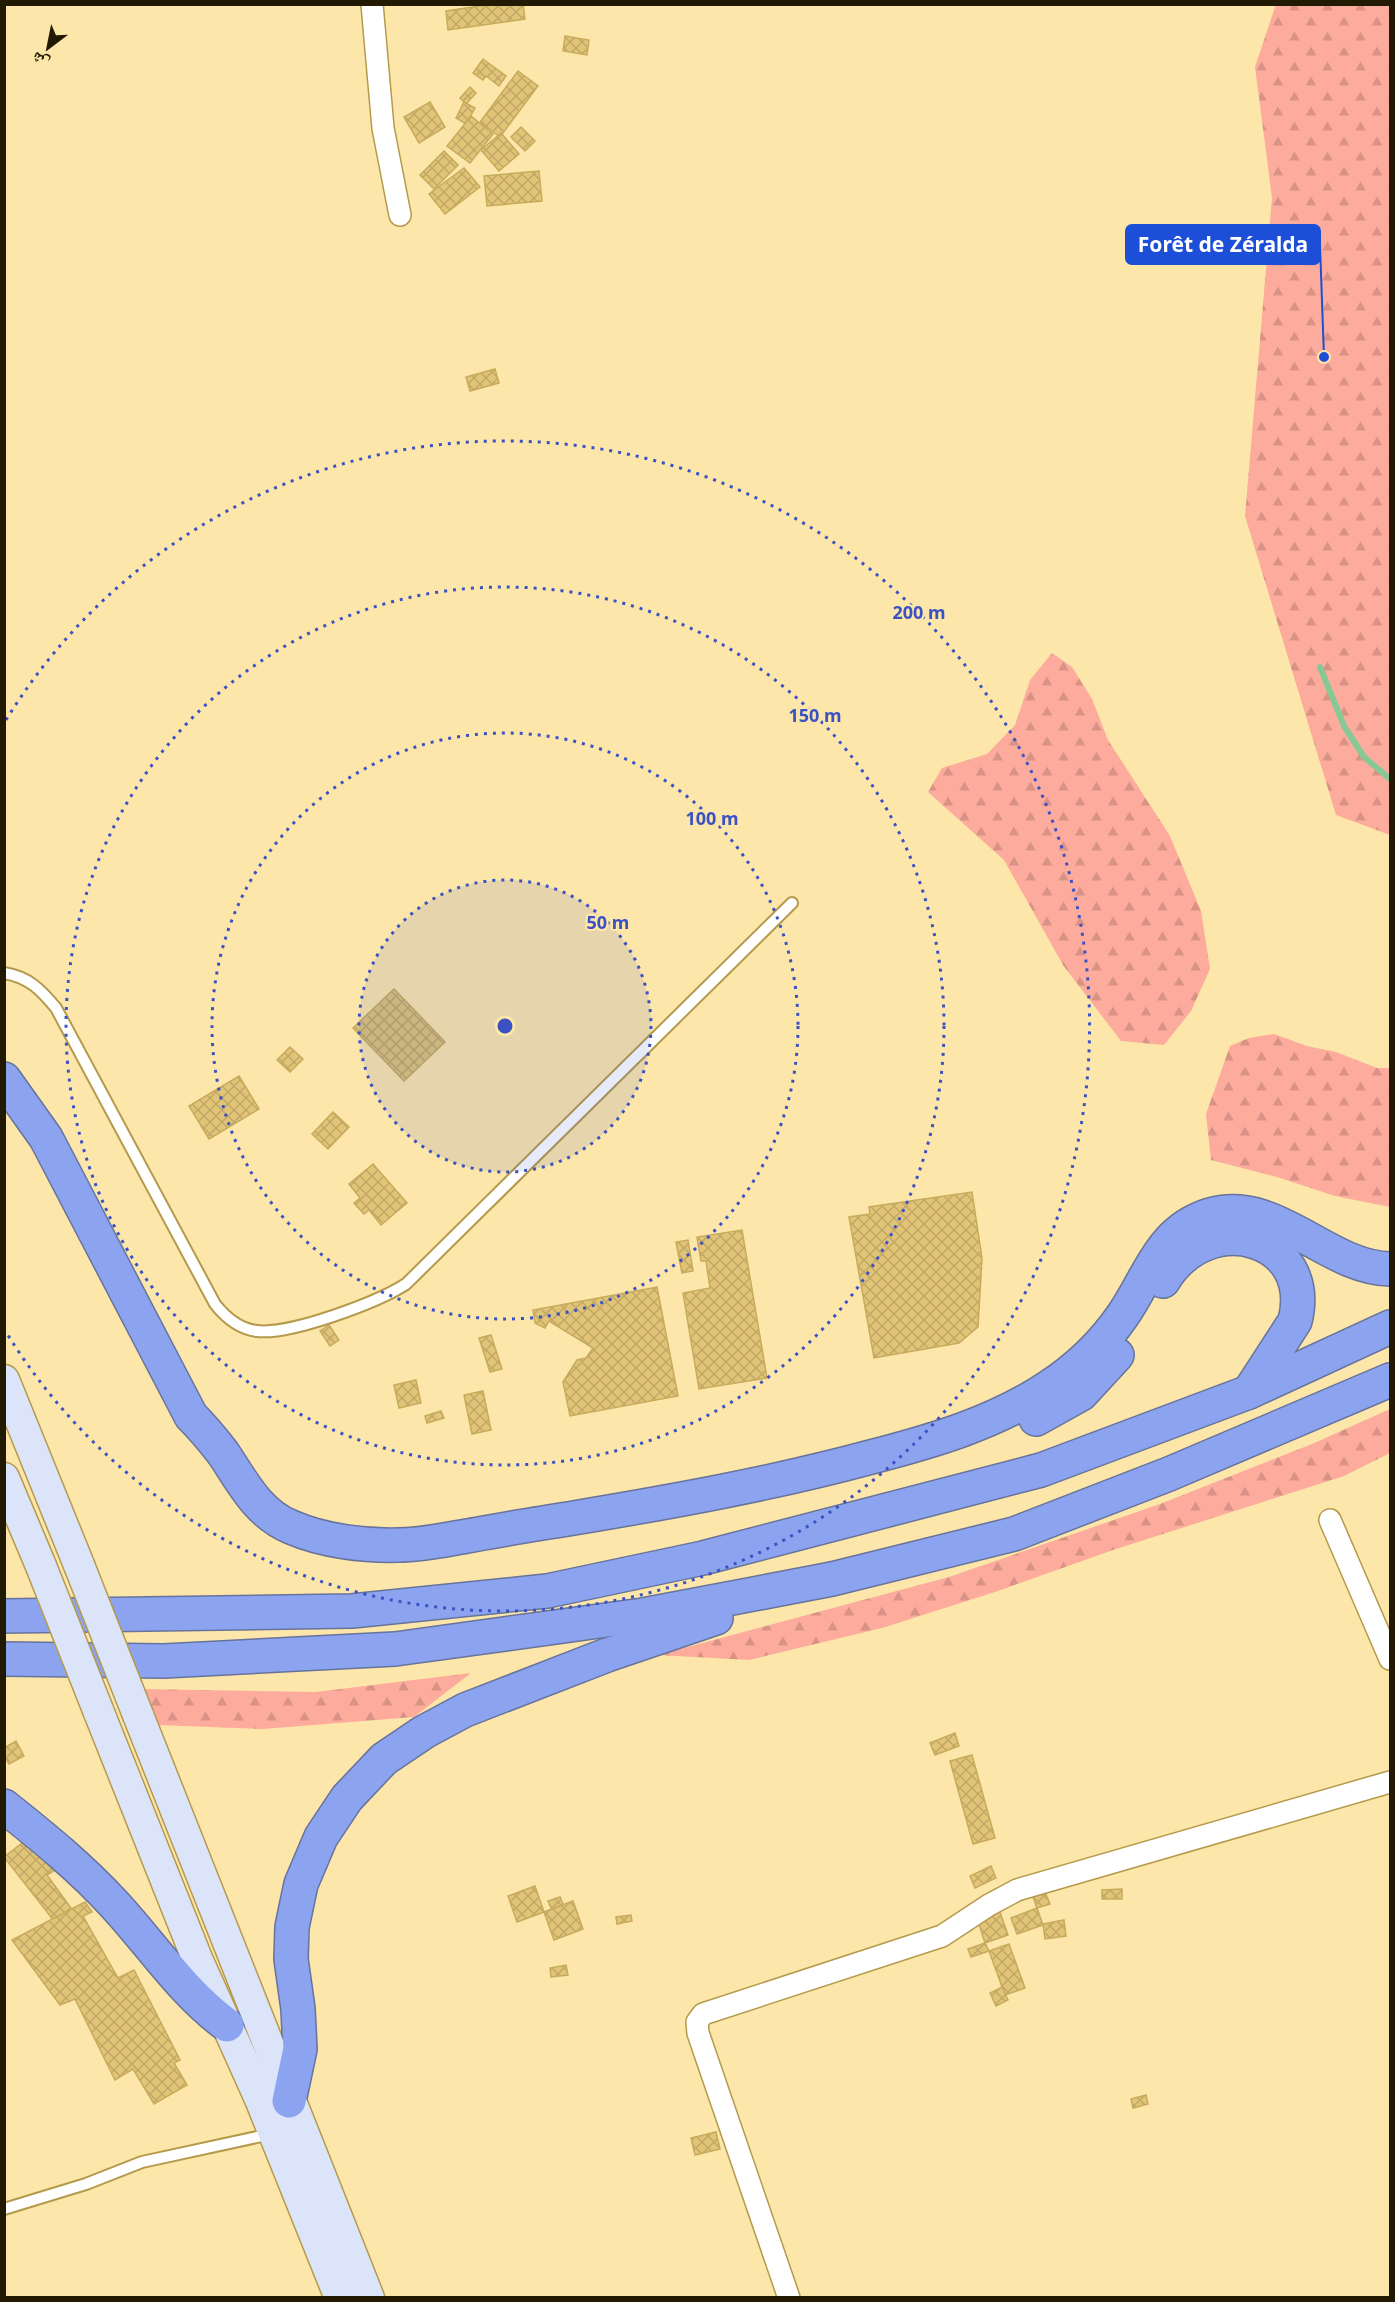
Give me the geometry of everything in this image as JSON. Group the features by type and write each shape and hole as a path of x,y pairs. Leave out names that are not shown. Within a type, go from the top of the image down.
{"highway":[{"path":"4,1079 46,1138 191,1416 222,1452 252,1498 278,1521 300,1531 354,1543 395,1546 425,1544 729,1491 849,1463 967,1428 1021,1403 1047,1388 1081,1363 1123,1314 1161,1250 1183,1229 1212,1215 1228,1212 1255,1214 1280,1223 1328,1250 1381,1269 1390,1269"},
{"path":"4,1121 25,1125 46,1138"},
{"path":"191,1416 203,1454 253,1522 272,1538 308,1552 369,1562 399,1562 660,1525 796,1495 1008,1435 1081,1394 1124,1347 1164,1280 1182,1258 1203,1245 1228,1238 1249,1240 1269,1248 1277,1255 1294,1280 1298,1300 1295,1321 1291,1330 1249,1392"},
{"path":"4,1616 352,1611 547,1591 703,1558 1041,1470 1249,1392 1390,1327"},
{"path":"4,1659 164,1661 395,1649 643,1615 832,1579 1014,1534 1169,1474 1390,1380"},
{"path":"290,2101 300,2049 291,1952 292,1928 301,1884 321,1837 347,1798 384,1759 424,1732 465,1710 607,1655 832,1579"},
{"path":"4,1604 45,1616"},
{"path":"4,1806 60,1850 106,1896 193,1997 227,2025"}],"main road":[{"path":"4,1380 369,2298"},
{"path":"4,1478 41,1566 146,1835 274,2133 340,2298"}],"street":[{"path":"372,4 383,128 400,215"},
{"path":"1330,1520 1390,1659"},
{"path":"789,2298 698,2033 698,2022 703,2014 942,1936 989,1905 1017,1890 1390,1782"}],"lane":[{"path":"4,974 22,977 32,982 56,1008 215,1304 225,1317 238,1325 255,1331 273,1331 291,1329 389,1295 406,1284 792,903"},
{"path":"4,2209 86,2184 142,2162 274,2133"}],"green space":[{"path":"1276,4 1390,5 1390,835 1336,815 1245,516 1272,198 1255,67"},
{"path":"1052,653 1072,667 1092,699 1108,740 1170,836 1201,911 1210,969 1191,1011 1164,1045 1121,1041 1063,965 1004,860 928,792 942,768 987,754 1015,725 1030,680"},
{"path":"1274,1034 1307,1046 1336,1052 1377,1068 1390,1068 1390,1207 1335,1196 1277,1177 1211,1160 1206,1114 1230,1046 1249,1038"},
{"path":"1390,1409 1390,1453 1344,1476 1113,1550 998,1591 882,1628 749,1660 658,1655 949,1577 1160,1504 1312,1444"},
{"path":"471,1673 414,1717 263,1729 157,1725 138,1689 316,1692"}],"building":[{"path":"494,4 523,4 525,19 448,30 446,11"},
{"path":"565,36 589,40 587,55 563,51"},
{"path":"483,59 506,76 499,86 486,76 483,80 473,73"},
{"path":"518,71 538,86 500,137 480,122"},
{"path":"470,87 476,93 466,104 460,98"},
{"path":"430,102 445,127 419,143 404,117"},
{"path":"464,102 475,108 466,124 456,118"},
{"path":"471,116 493,134 470,163 447,146"},
{"path":"521,127 535,141 525,151 511,137"},
{"path":"501,133 519,154 499,171 481,150"},
{"path":"444,151 458,165 434,189 420,175"},
{"path":"464,168 480,187 445,214 429,194"},
{"path":"539,171 542,201 487,206 484,176"},
{"path":"495,369 499,383 470,391 466,377"},
{"path":"394,989 445,1042 404,1081 353,1028"},
{"path":"290,1047 303,1059 290,1072 277,1060"},
{"path":"239,1076 259,1109 209,1139 189,1106"},
{"path":"333,1112 349,1127 328,1149 312,1134"},
{"path":"373,1164 407,1203 381,1225 369,1210 364,1214 354,1203 360,1198 349,1184"},
{"path":"972,1192 982,1258 978,1327 959,1343 874,1358 849,1217 870,1214 869,1207"},
{"path":"742,1230 767,1378 699,1389 683,1293 710,1288 706,1261 701,1261 697,1237"},
{"path":"688,1240 693,1271 682,1273 676,1242"},
{"path":"657,1287 678,1396 570,1416 563,1382 577,1360 586,1358 593,1348 549,1321 545,1328 535,1323 533,1310"},
{"path":"329,1325 339,1340 330,1346 320,1331"},
{"path":"491,1335 502,1369 490,1372 479,1338"},
{"path":"416,1380 421,1403 399,1408 394,1385"},
{"path":"483,1391 491,1430 472,1434 464,1395"},
{"path":"441,1411 444,1418 427,1423 425,1416"},
{"path":"955,1733 959,1746 935,1755 930,1743"},
{"path":"16,1741 24,1756 9,1764 4,1756 4,1748"},
{"path":"972,1755 995,1838 973,1844 950,1761"},
{"path":"30,1837 55,1870 47,1875 71,1908 54,1921 4,1857"},
{"path":"991,1866 996,1878 975,1888 970,1876"},
{"path":"535,1886 544,1912 517,1922 508,1896"},
{"path":"1122,1889 1122,1899 1102,1899 1102,1890"},
{"path":"1045,1892 1050,1904 1037,1908 1033,1897"},
{"path":"560,1897 564,1906 552,1910 548,1901"},
{"path":"573,1901 583,1929 554,1940 544,1912"},
{"path":"85,1902 92,1912 83,1916 118,1978 134,1970 180,2060 174,2063 187,2085 154,2104 133,2069 115,2080 75,1999 60,2005 12,1940"},
{"path":"1037,1908 1043,1925 1017,1934 1011,1918"},
{"path":"999,1909 1008,1935 985,1943 977,1918"},
{"path":"631,1915 632,1921 617,1924 616,1917"},
{"path":"1064,1920 1066,1936 1045,1939 1043,1924"},
{"path":"985,1943 989,1951 971,1957 968,1949"},
{"path":"1009,1944 1025,1988 1005,1995 989,1951"},
{"path":"566,1965 568,1975 551,1977 550,1968"},
{"path":"1002,1987 1008,2000 996,2006 990,1993"},
{"path":"1146,2095 1148,2104 1133,2108 1131,2099"},
{"path":"716,2132 720,2149 695,2155 691,2138"}],"waterway":[{"path":"1320,667 1344,726 1364,757 1390,779"}],"place":[{"name":"Forêt de Zéralda","path":"1324,357"}]}
